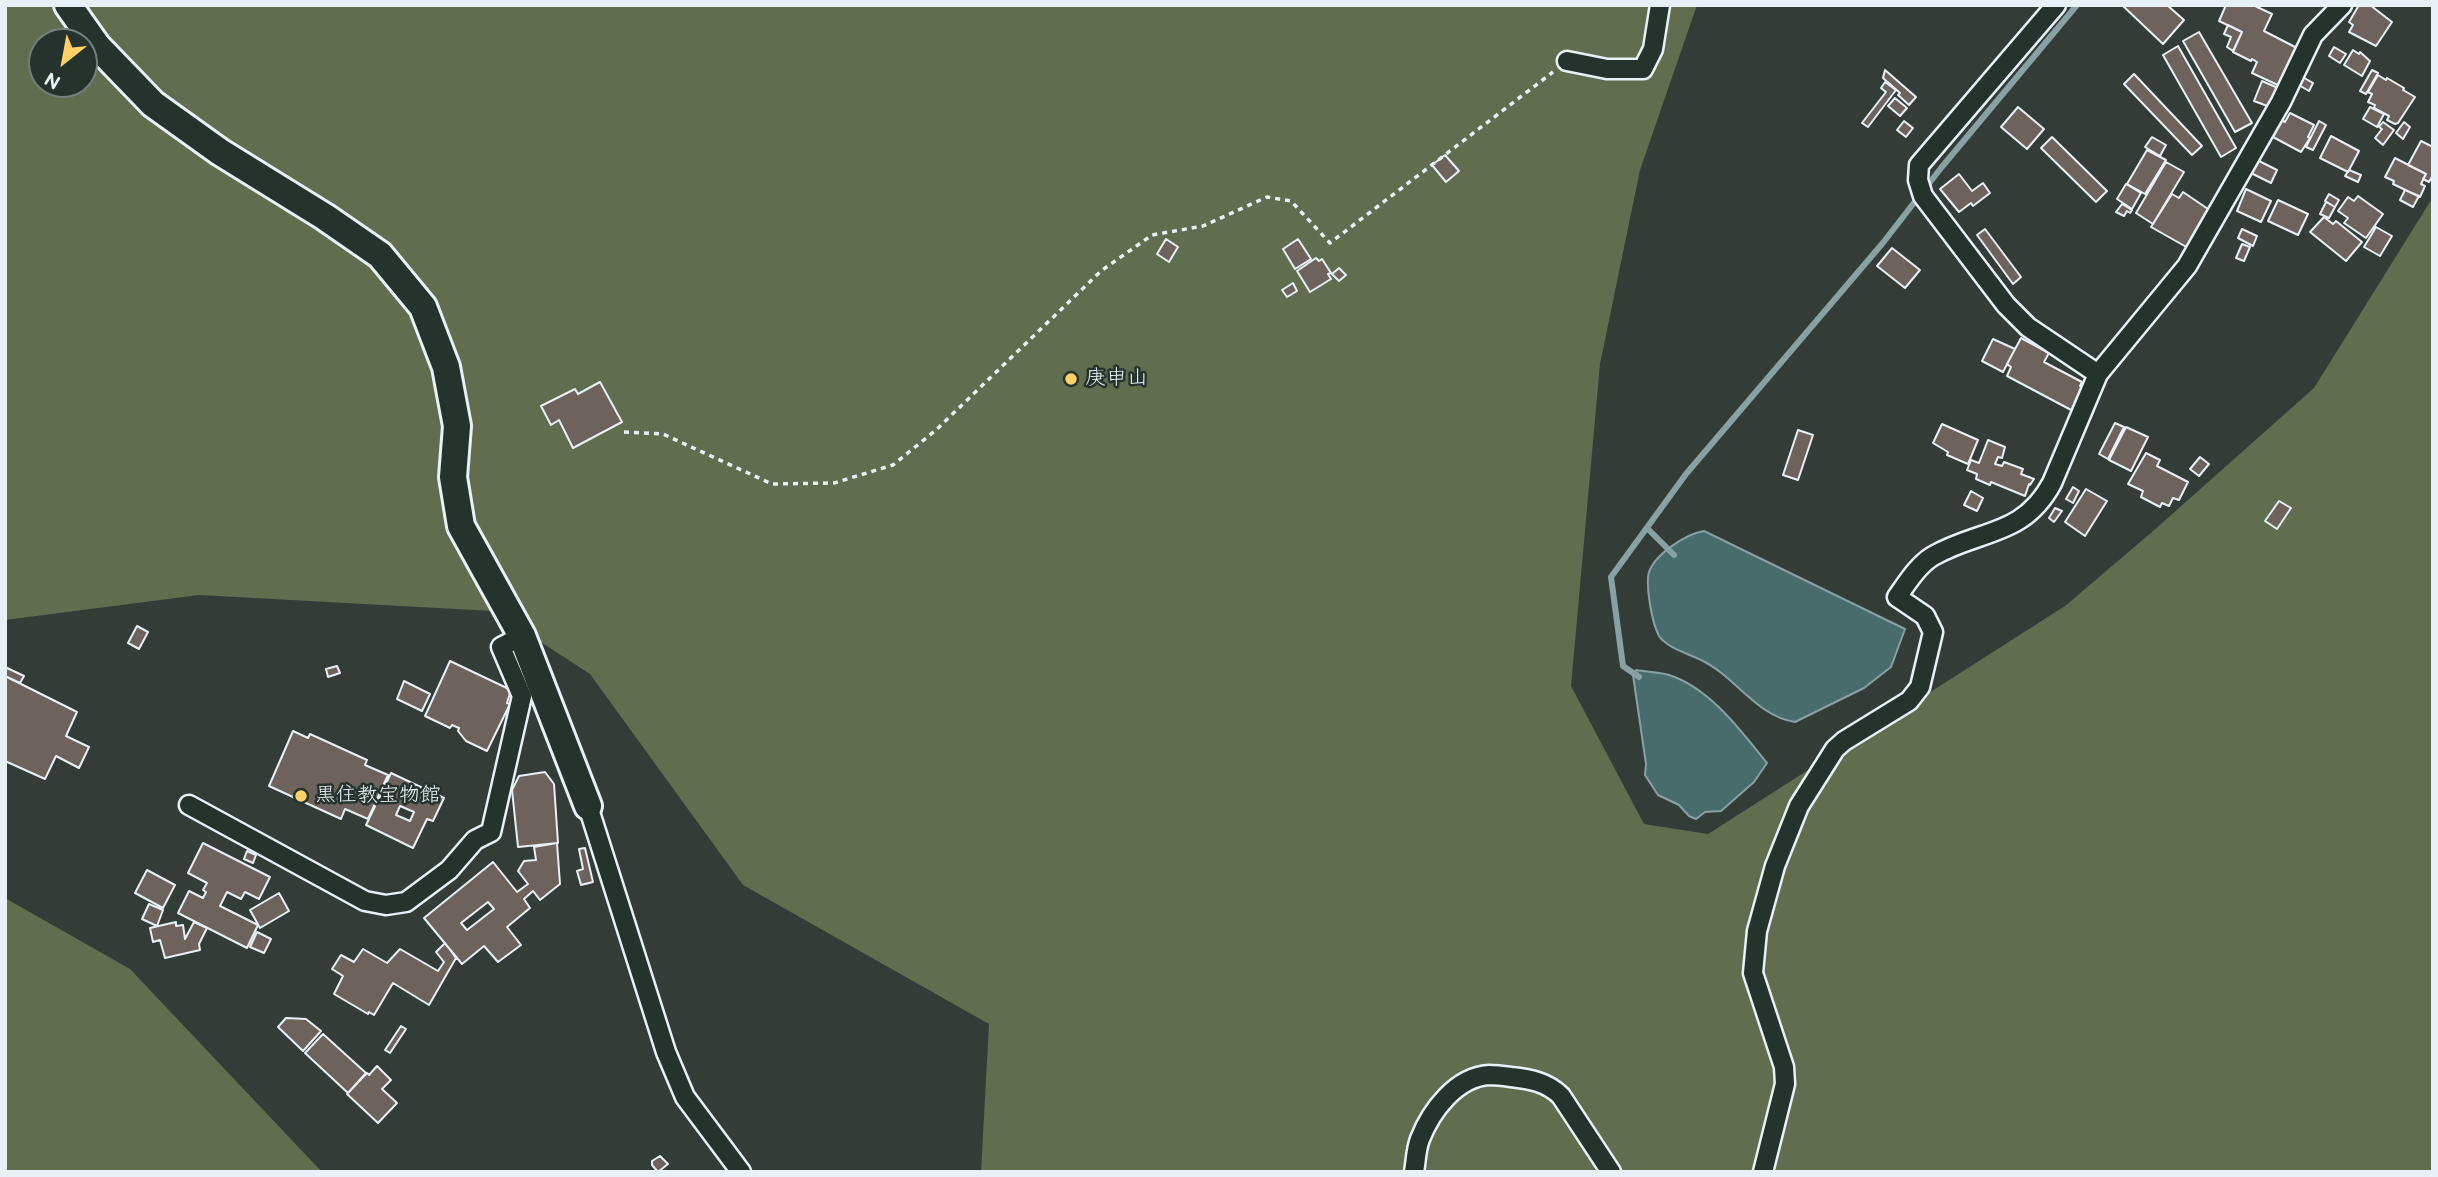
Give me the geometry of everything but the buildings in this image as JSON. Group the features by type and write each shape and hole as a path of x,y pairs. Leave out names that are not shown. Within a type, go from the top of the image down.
{"street":[{"path":"68,5 97,46 153,104 219,152 325,217 380,255 423,307 446,367 457,426 453,477 461,526 522,636 588,806 666,1052 685,1097 735,1169"},
{"path":"1567,61 1607,69 1643,69 1653,49 1660,5"},
{"path":"2056,5 1919,165 1921,191 2006,305 2028,327 2098,374"},
{"path":"1763,1172 1785,1084 1784,1067 1753,973 1757,931 1774,866 1799,806 1835,749 1909,701 1920,687 1933,632 1925,616 1897,597 1913,575 1932,556 2023,519 2043,500 2098,374 2192,258 2281,102 2313,35 2342,5"},
{"path":"189,805 365,901 386,905 406,902 449,870 475,840 491,832 522,696 500,647 522,636"},
{"path":"1414,1172 1419,1142 1429,1119 1440,1104 1457,1087 1471,1079 1489,1075 1520,1078 1552,1087 1561,1096 1611,1172"}],"path":[{"path":"624,432 663,434 772,484 834,483 893,465 936,430 1101,271 1152,235 1203,226 1267,197 1291,201 1330,243 1567,61"}],"green space":[{"path":"5,5 1697,5 1640,170 1600,364 1571,686 1644,824 1708,834 2065,606 2314,388 2433,197 2433,1172 981,1172 989,1024 743,885 590,674 493,611 199,595 5,620"},
{"path":"5,898 130,969 322,1172 5,1172"}],"water":[{"path":"1704,531 1905,629 1891,667 1864,688 1795,722 1769,712 1713,667 1667,644 1659,636 1652,616 1648,583 1650,569 1670,548"},
{"path":"1636,670 1669,675 1698,690 1724,712 1767,763 1754,782 1721,811 1705,812 1696,819 1689,816 1679,805 1658,795 1645,775 1646,764 1633,675"}],"waterway":[{"path":"1639,677 1623,666 1611,577 1686,474 1882,244 1941,168 2077,5"},
{"path":"1647,528 1674,555"}],"place":[{"name":"庚申山","path":"1071,379"},
{"name":"黒住教宝物館","path":"301,796"}]}
